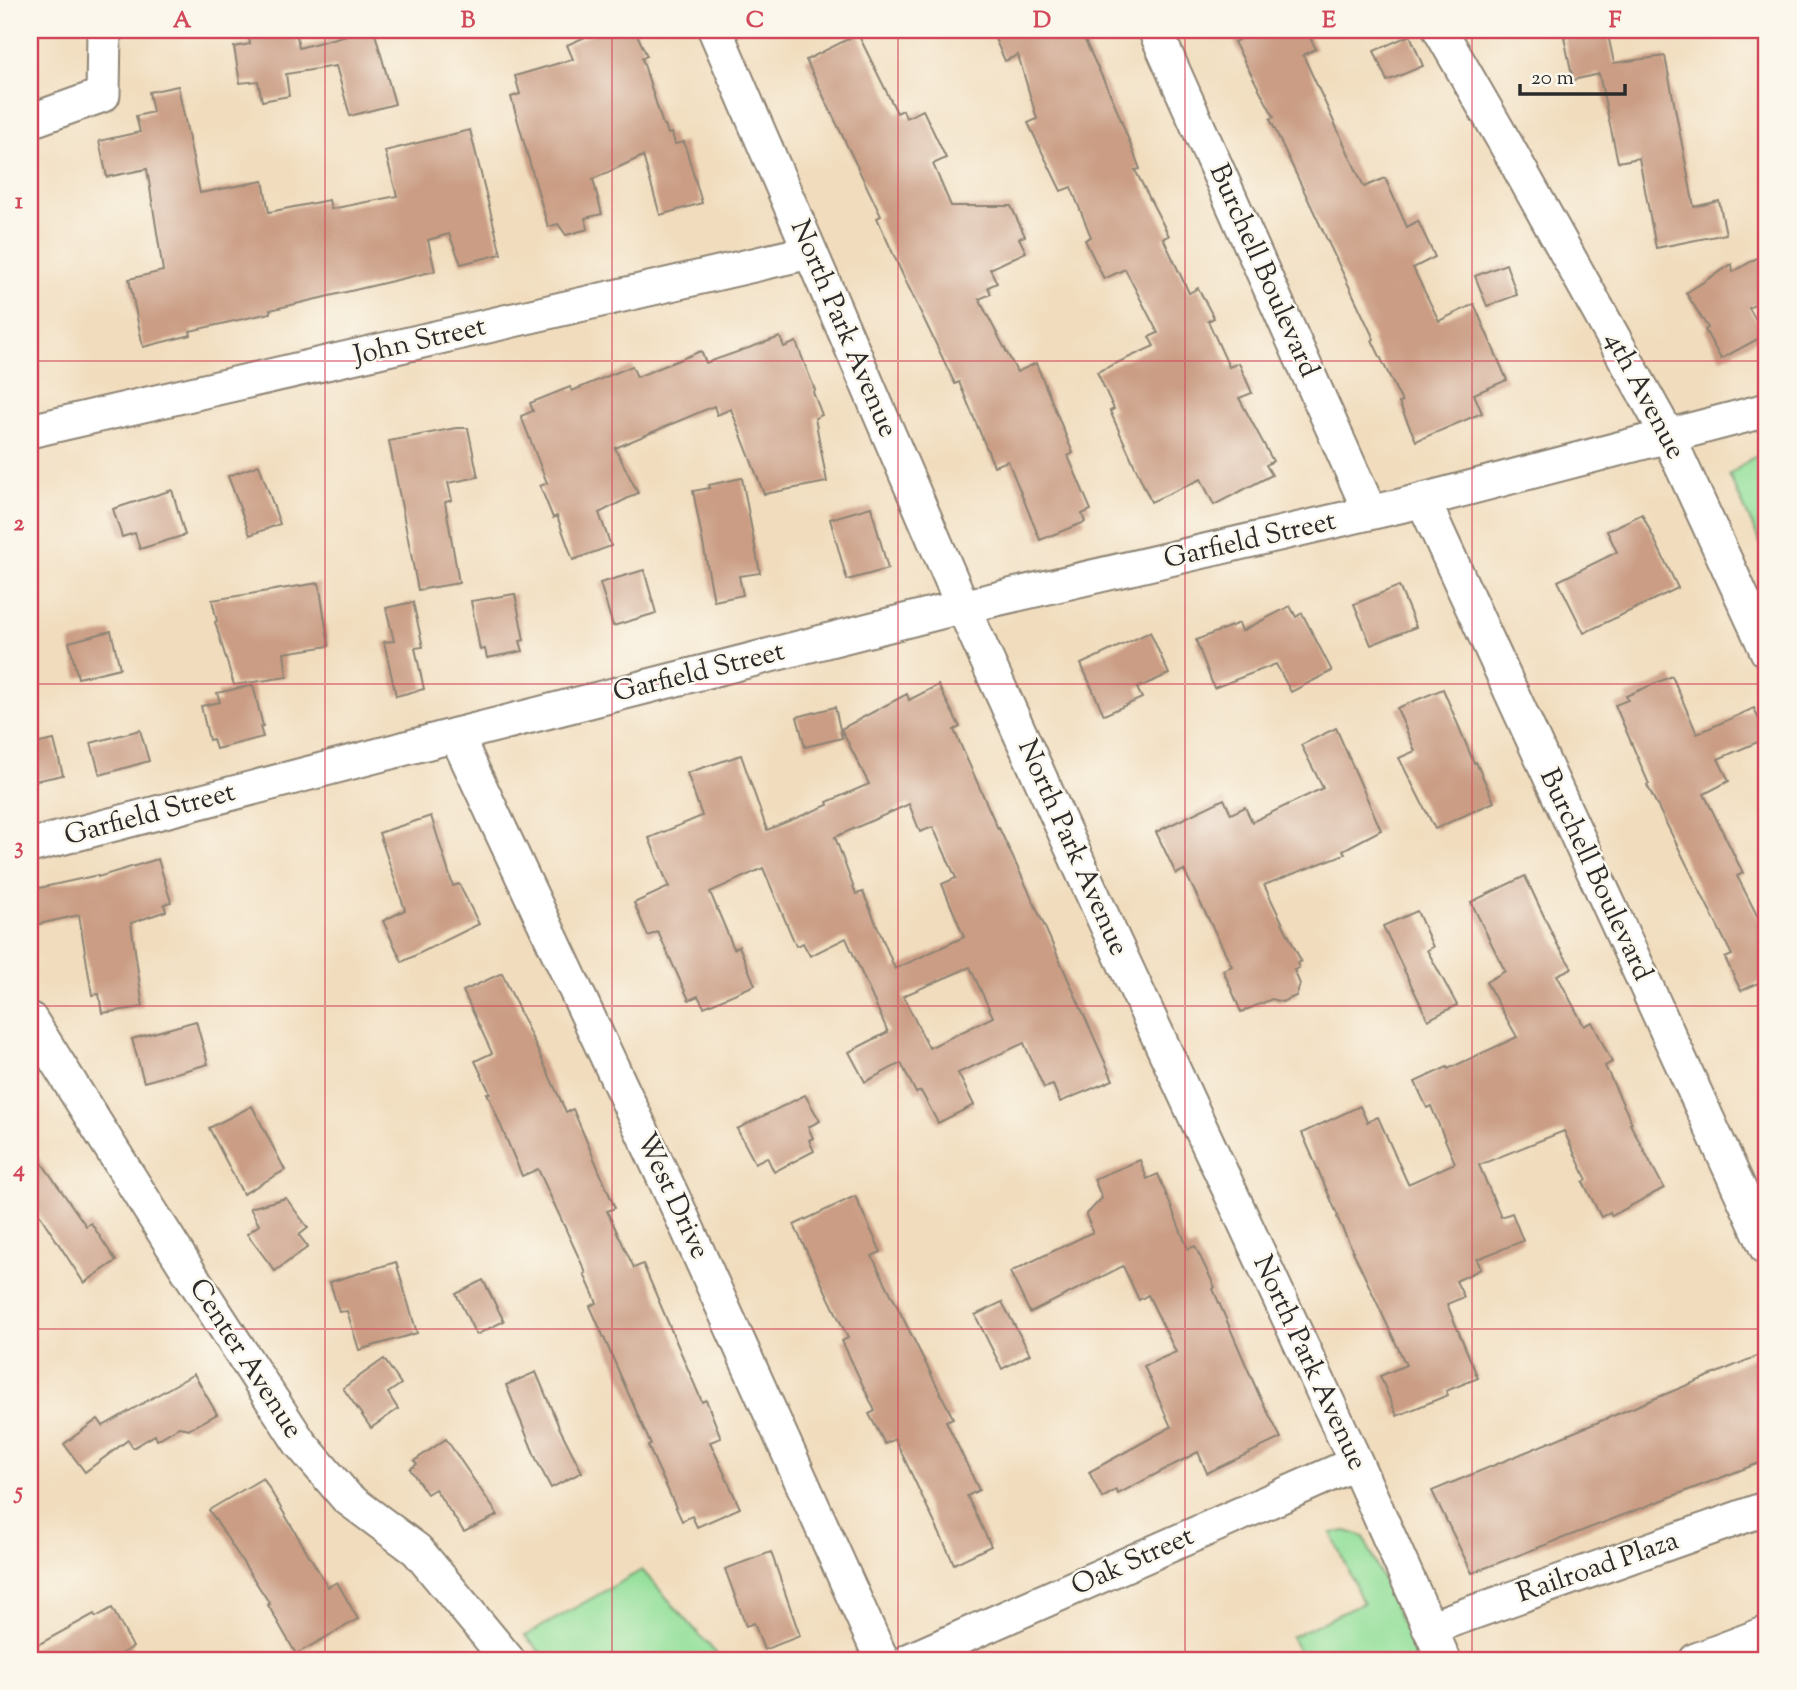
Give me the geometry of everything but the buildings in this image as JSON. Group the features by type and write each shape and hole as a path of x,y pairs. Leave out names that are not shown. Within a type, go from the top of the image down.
{"street":[{"path":"30,121 103,95 104,30"},
{"name":"North Park Avenue","path":"715,30 963,607 1444,1660"},
{"name":"Burchell Boulevard","path":"1155,30 1370,512"},
{"name":"4th Avenue","path":"1440,30 1667,435 1767,651"},
{"name":"John Street","path":"30,431 810,252"},
{"name":"Garfield Street","path":"30,846 963,607 1423,500 1767,410"},
{"name":"Burchell Boulevard","path":"1423,500 1767,1249"},
{"name":"West Drive","path":"456,735 678,1208 882,1660"},
{"name":"Center Avenue","path":"30,1019 300,1443 346,1498 416,1550 508,1660"},
{"name":"Oak Street","path":"910,1660 1356,1463"},
{"name":"Railroad Plaza","path":"1429,1628 1767,1508"},
{"path":"1696,1660 1767,1633"}],"green space":[{"path":"1767,454 1767,557 1729,475 1752,458"},
{"path":"1347,1531 1364,1537 1418,1660 1303,1660 1291,1637 1363,1603 1331,1533"},
{"path":"642,1570 722,1660 548,1660 525,1636"}]}
